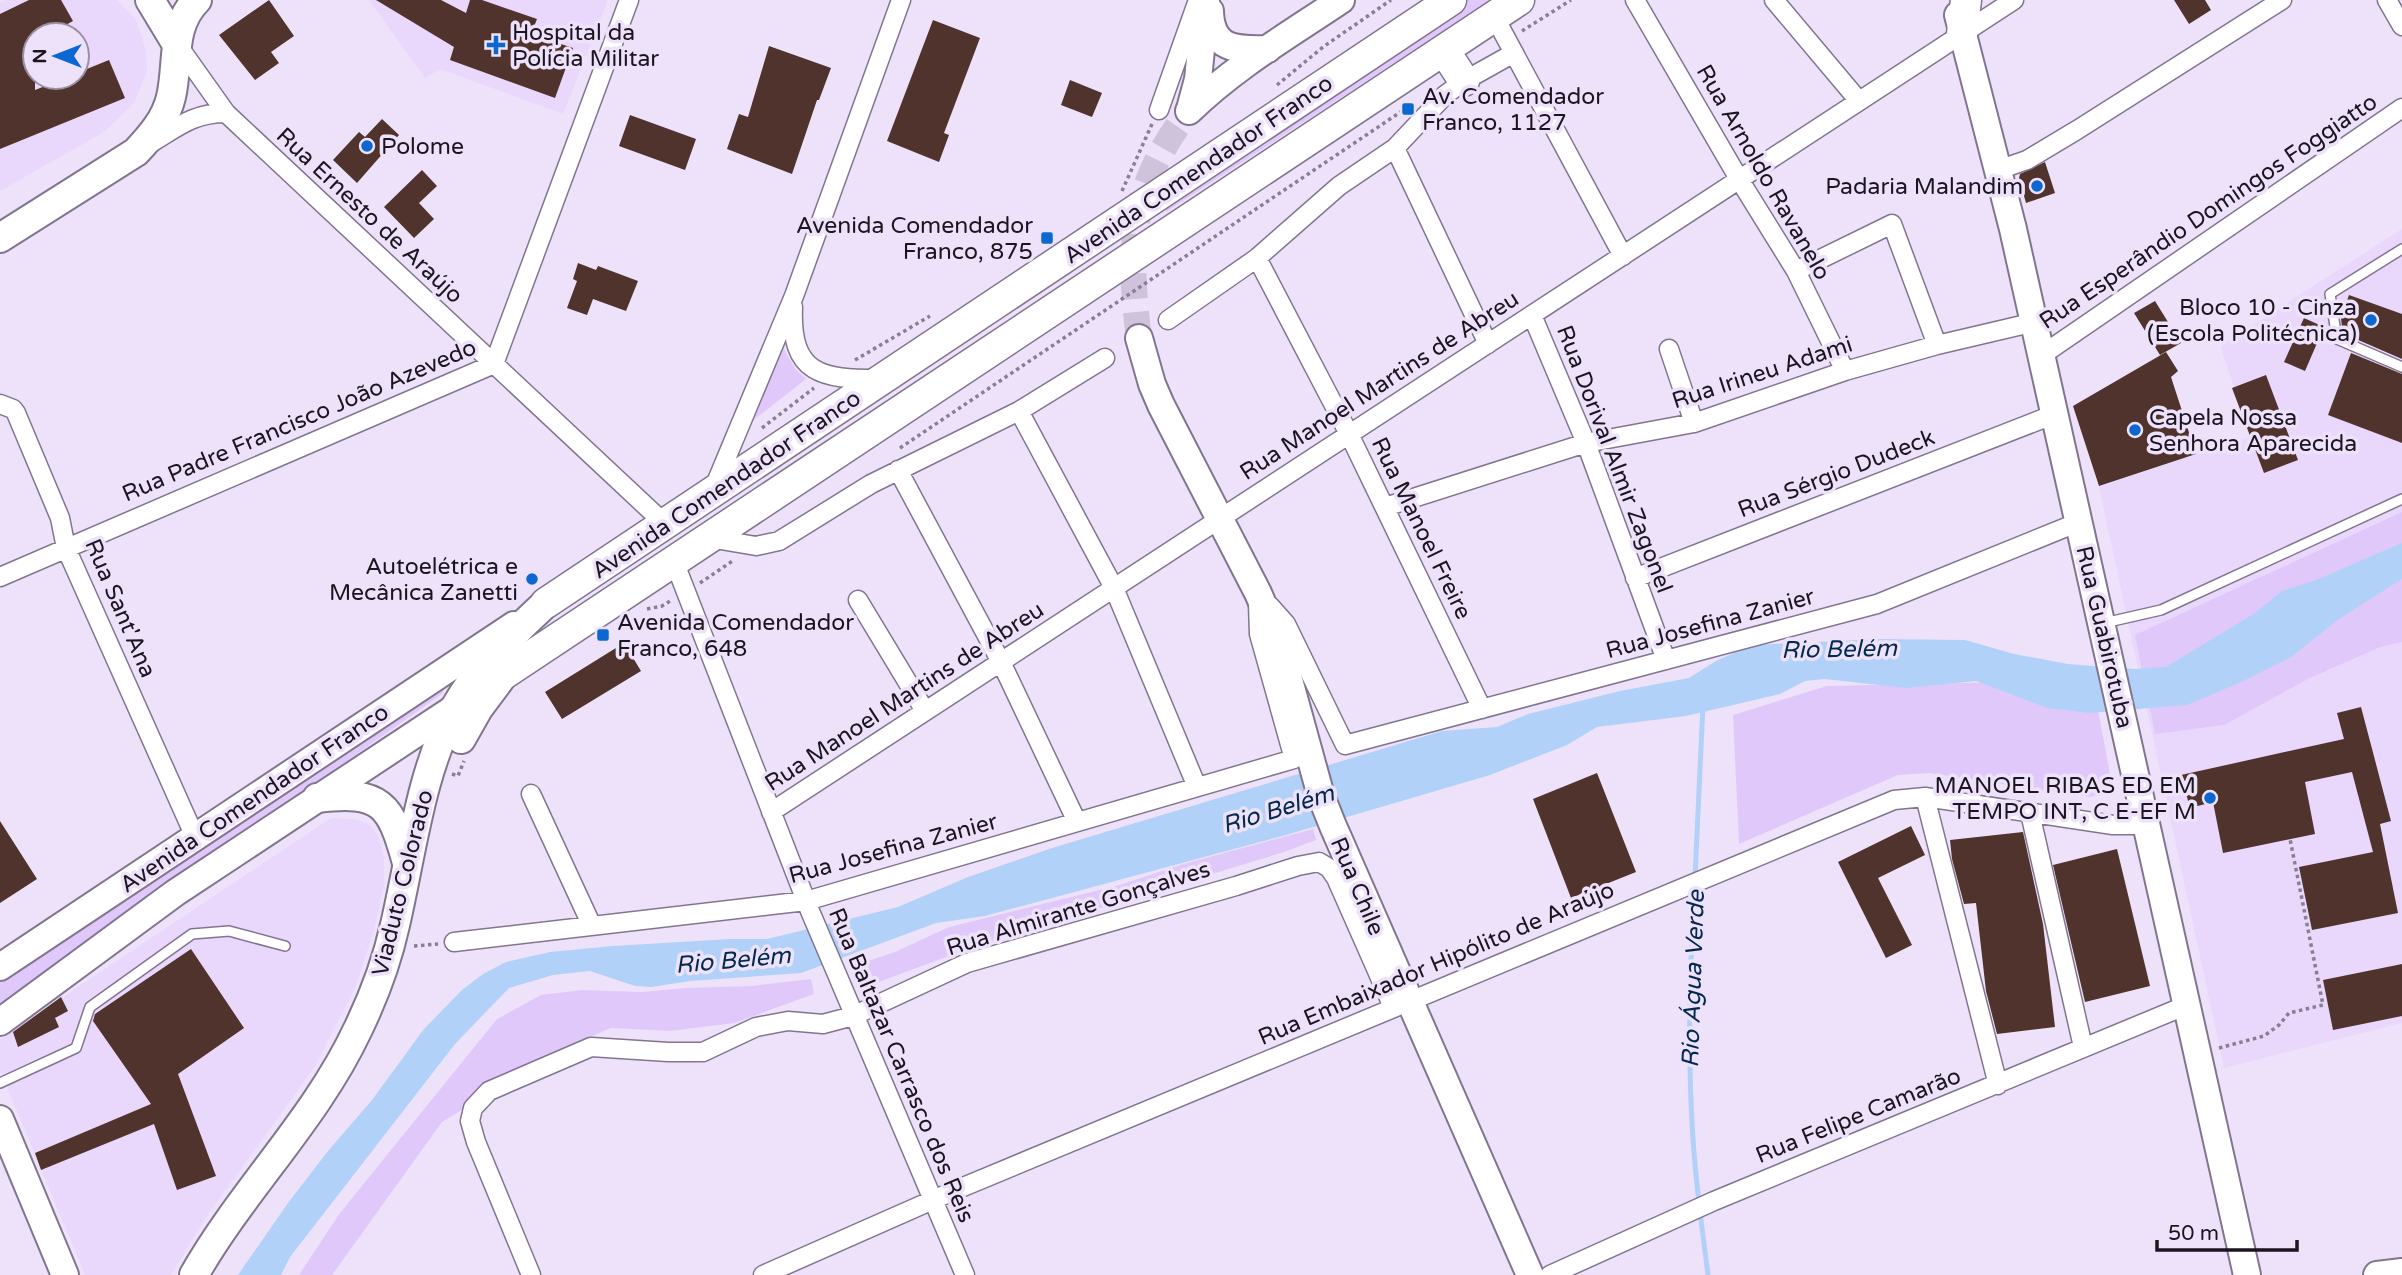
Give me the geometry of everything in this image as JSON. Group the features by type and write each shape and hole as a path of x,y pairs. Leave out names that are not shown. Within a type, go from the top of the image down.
{"highway":[{"name":"Avenida Comendador Franco","path":"546,604 1451,0"},
{"name":"Avenida Comendador Franco","path":"504,674 1519,0"},
{"path":"1962,34 1966,0"},
{"path":"1444,50 1464,81"}],"main road":[{"path":"149,0 176,43"},
{"path":"0,237 136,152 152,134 171,100 176,43 187,9 197,0"},
{"path":"1208,0 1213,31 1220,41 1233,48 1268,49"},
{"path":"1208,0 1198,79 1189,111 1227,77 1341,0"},
{"name":"Rua Guabirotuba","path":"1954,0 2035,323 2247,1275"},
{"name":"Rua Chile","path":"1139,338 1161,405 1258,593 1283,658 1321,796 1363,898 1400,1004 1530,1275"},
{"name":"Viaduto Colorado","path":"194,1275 219,1235 317,1100 357,1031 384,964 430,768 456,706 490,657 546,604"},
{"name":"Avenida Comendador Franco","path":"0,967 546,604"},
{"name":"Viaduto Colorado","path":"215,1275 354,1077 387,1011 409,946 437,811 454,753 478,709 504,674"},
{"name":"Avenida Comendador Franco","path":"0,1022 175,893 504,674"},
{"path":"317,798 362,796 373,800 387,812 397,828 408,866"},
{"path":"0,1119 65,1275"},
{"path":"2377,1275 2402,1272"}],"street":[{"name":"Rua Padre Francisco João Azevedo","path":"0,577 494,363 629,0"},
{"path":"712,493 794,296 901,0"},
{"path":"1159,110 1198,0"},
{"name":"Rua Arnoldo Ravanelo","path":"1635,0 1796,271 1845,371"},
{"path":"1774,0 1859,101"},
{"name":"Rua Manoel Martins de Abreu","path":"771,812 2014,0"},
{"path":"1998,170 2027,160 2282,0"},
{"path":"2387,0 2402,26"},
{"path":"1494,16 1623,256"},
{"name":"Rua Ernesto de Araújo","path":"176,43 226,113 666,524"},
{"path":"1168,320 1257,258 1339,186 1395,148 1445,95 1514,52"},
{"name":"Rua Esperândio Domingos Foggiatto","path":"2042,355 2402,108"},
{"path":"136,152 195,117 206,113 226,113"},
{"path":"1395,148 1488,344"},
{"path":"1796,271 1892,224 1937,345"},
{"name":"Rua Manoel Freire","path":"1257,258 1349,434 1482,709"},
{"path":"794,296 793,318 797,346 811,367 830,377 883,379"},
{"name":"Rua Dorival Almir Zagonel","path":"1532,315 1586,443 1666,660"},
{"name":"Rua Irineu Adami","path":"1385,507 1586,443 1695,423 1845,371 1937,345 2035,323"},
{"path":"1669,349 1695,423"},
{"name":"Avenida Comendador Franco","path":"709,538 756,546 779,541 856,492 1019,411 1105,358"},
{"name":"Rua Sant'Ana","path":"0,404 16,413 60,518 66,548 195,837"},
{"path":"1019,411 1114,588 1197,787"},
{"name":"Rua Sérgio Dudeck","path":"1636,578 2055,414"},
{"path":"898,470 1001,662 1077,822"},
{"name":"Rua Josefina Zanier","path":"1258,593 1286,624 1345,745 1877,604 2079,523"},
{"name":"Rua Baltazar Carrasco dos Reis","path":"674,561 844,996 965,1275"},
{"name":"Rua Josefina Zanier","path":"454,942 808,906 1077,822 1294,759 1259,634 1258,593"},
{"path":"858,600 925,711"},
{"path":"531,794 593,926"},
{"path":"1925,797 1998,1084"},
{"name":"Rua Embaixador Hipólito de Araújo","path":"763,1275 933,1200 1894,800 1925,797 2113,825 2147,825"},
{"path":"2031,813 2082,1047"},
{"name":"Rua Almirante Gonçalves","path":"531,1275 476,1142 470,1121 473,1108 489,1091 591,1047 703,1052 756,1027 788,1021 823,1024 853,1016 967,963 1236,887 1298,866 1320,862 1329,868 1336,878 1400,1004"},
{"name":"Rua Felipe Camarão","path":"1550,1275 1714,1201 2082,1047 2187,1006"}],"lane":[{"path":"2402,249 2330,294 2337,339 2402,367"},
{"path":"2104,632 2161,610 2402,499"},
{"path":"0,1083 76,1048 90,1007 192,934 229,931 285,946"}],"path":[{"path":"1274,88 1323,47 1391,0"},
{"path":"1122,191 1159,110"},
{"path":"1077,328 1362,139"},
{"path":"851,362 940,310"},
{"path":"754,434 813,388"},
{"path":"646,610 662,606"},
{"path":"458,776 468,752"},
{"path":"2198,1053 2264,1036 2289,1013 2323,1005 2290,839"},
{"path":"409,946 454,942"}],"shaded area":[{"path":"6,0 117,0 136,19 146,51 147,72 134,103 104,132 0,191 0,3"},
{"name":"Hospital da Polícia Militar","path":"369,0 608,0 563,114 440,69 425,78"},
{"path":"1460,0 1490,0 1166,212 1167,194"},
{"path":"2402,229 2402,1023 2224,1068 2099,487 2251,436 2220,346"},
{"path":"779,341 796,370 806,379 751,422 749,420"},
{"path":"2402,512 2402,642 2380,647 2310,678 2224,725 2155,734 2135,635"},
{"path":"450,675 442,694 0,1005 0,980"},
{"path":"2008,682 2095,694 2113,790 2090,797 1929,773 1898,775 1739,844 1733,715 1827,686"},
{"path":"331,818 355,819 367,823 374,830 379,837 384,859 384,885 374,930 355,988 314,1068 206,1217 171,1275 85,1275 0,1070 0,1039"},
{"path":"1313,829 1316,840 1284,852 973,947 876,983 865,962 895,952 949,927 1120,885 1180,865"},
{"path":"811,979 814,994 734,1023 670,1031 611,1028 555,1052 442,1122 332,1275 299,1275 340,1213 497,1019 541,995 582,990 642,992 752,986"}],"water":[{"name":"Rio Belém","path":"2402,543 2402,579 2339,619 2291,657 2187,705 2090,713 2047,708 1976,681 1906,688 1825,679 1805,681 1780,694 1686,716 1597,727 1567,745 1490,775 1286,835 985,916 936,923 801,973 690,981 651,987 635,986 590,971 553,975 509,988 455,1044 290,1257 281,1275 238,1275 288,1203 372,1100 424,1029 462,990 483,974 506,962 550,952 613,946 767,939 898,907 968,877 1052,848 1442,731 1497,727 1528,714 1620,691 1689,678 1716,661 1752,645 1882,639 1965,640 2014,654 2068,664 2134,669 2166,667 2255,613 2282,591 2316,580"}],"building":[{"path":"29,0 61,0 73,21 21,21 21,91 91,91 91,67 109,60 125,98 0,149 0,14"},
{"path":"269,0 294,36 271,52 279,63 255,80 219,35"},
{"path":"376,0 441,0 466,13 470,0 482,0 537,19 531,34 573,48 555,98 450,60 454,47"},
{"path":"2174,0 2205,0 2211,10 2189,24"},
{"path":"933,20 980,38 944,133 949,135 939,162 887,141"},
{"path":"769,46 831,68 792,174 727,149 739,114 748,117"},
{"path":"1070,80 1102,93 1092,117 1061,105"},
{"path":"630,115 696,139 685,170 619,146"},
{"name":"Polome","path":"382,119 399,135 357,183 333,160 359,132 365,137"},
{"name":"Padaria Malandim","path":"2045,162 2055,193 2026,203 2020,174"},
{"path":"422,170 437,186 419,203 434,219 414,238 384,207"},
{"path":"578,263 596,270 598,266 638,281 626,311 593,299 587,315 567,308 577,281 573,279"},
{"name":"Bloco 10 - Cinza (Escola Politécnica)","path":"2349,295 2402,314 2402,359 2356,339 2358,333 2342,327 2341,318"},
{"path":"2155,301 2181,343 2160,355 2134,313"},
{"path":"2304,318 2324,327 2305,371 2284,362"},
{"name":"Capela Nossa Senhora Aparecida","path":"2166,352 2178,371 2171,377 2196,454 2099,486 2073,406"},
{"path":"2351,353 2402,374 2402,443 2328,415"},
{"path":"2266,375 2298,460 2264,473 2232,388"},
{"path":"624,643 641,671 562,719 545,692"},
{"path":"2361,707 2391,821 2380,824 2398,913 2312,930 2299,867 2373,852 2352,772 2305,782 2315,834 2223,853 2213,802 2190,808 2181,775 2344,739 2337,713"},
{"path":"1597,773 1636,872 1571,898 1533,799"},
{"path":"0,821 37,879 0,903"},
{"path":"1911,826 1925,855 1878,878 1912,945 1886,958 1838,862"},
{"path":"2023,832 2043,924 2055,1027 1997,1034 1986,991 1976,903 1964,904 1952,859 1950,840"},
{"path":"2117,849 2150,986 2085,1002 2053,865"},
{"path":"191,949 244,1028 178,1074 216,1176 177,1190 154,1124 41,1170 35,1153 151,1104 93,1021 95,1014"},
{"path":"2402,964 2402,1016 2333,1030 2323,980"},
{"path":"61,997 68,1011 55,1018 59,1027 18,1047 13,1032"}],"waterway":[{"name":"Rio Água Verde","path":"1695,877 1703,705"},
{"name":"Rio Água Verde","path":"1694,887 1690,1045 1692,1124 1699,1202"},
{"name":"Rio Água Verde","path":"1700,1212 1708,1275"}],"tunnel":[{"path":"1139,338 1134,275 1138,218 1155,165 1189,111"}],"place":[{"name":"Hospital da Polícia Militar","path":"496,45"},
{"name":"Av. Comendador Franco, 1127","path":"1408,109"},
{"name":"Polome","path":"367,146"},
{"name":"Padaria Malandim","path":"2037,186"},
{"name":"Avenida Comendador Franco, 875","path":"1047,238"},
{"name":"Bloco 10 - Cinza (Escola Politécnica)","path":"2371,320"},
{"name":"Capela Nossa Senhora Aparecida","path":"2135,430"},
{"name":"Autoelétrica e Mecânica Zanetti","path":"532,579"},
{"name":"Avenida Comendador Franco, 648","path":"603,635"},
{"name":"MANOEL RIBAS ED EM TEMPO INT, C E-EF M","path":"2210,798"}]}
